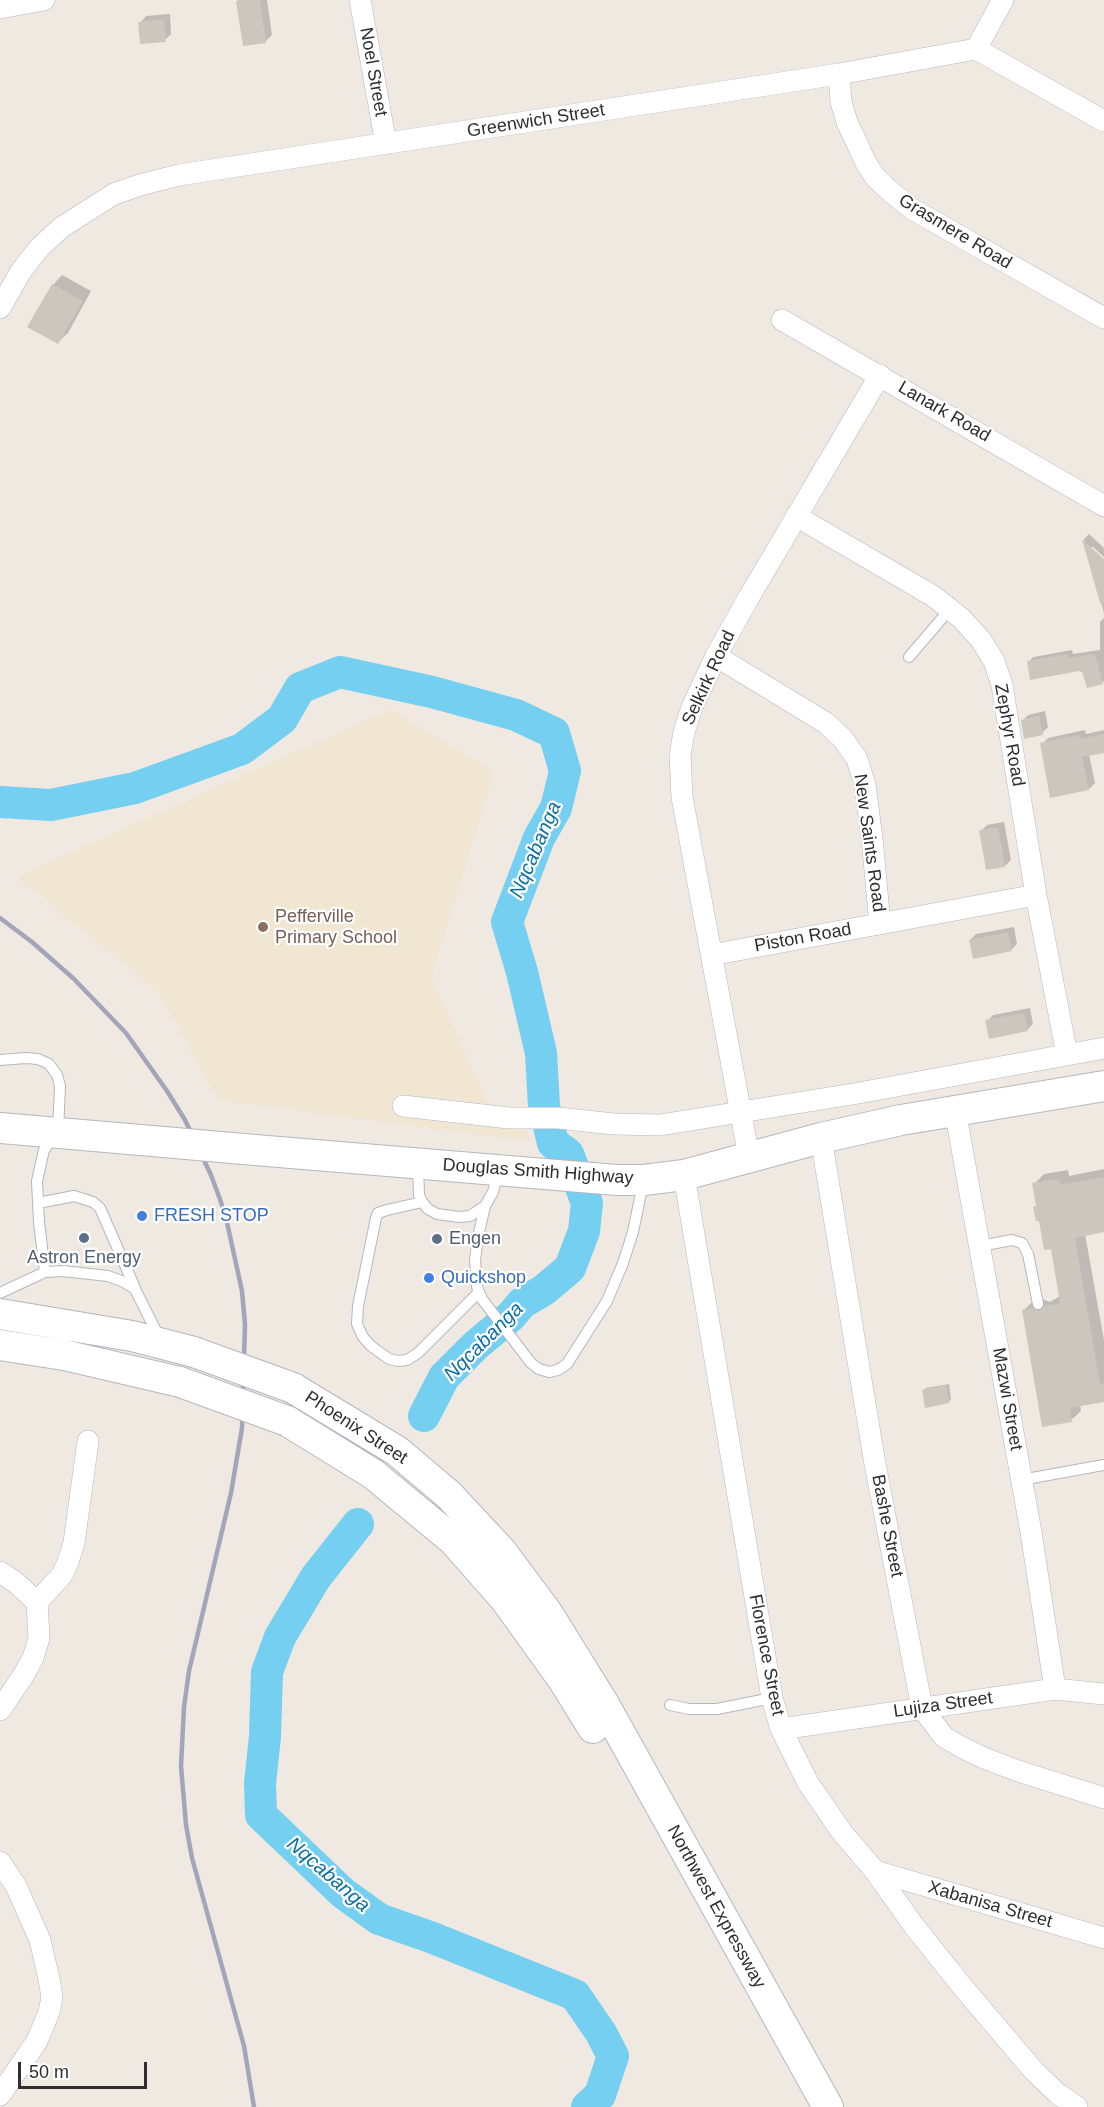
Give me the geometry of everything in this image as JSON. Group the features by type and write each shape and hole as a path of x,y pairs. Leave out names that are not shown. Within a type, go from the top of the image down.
{"main road":[{"name":"Douglas Smith Highway","path":"0,1128 498,1171 617,1180 644,1179 684,1175 820,1138 955,1110 1104,1086"},
{"name":"Phoenix Street","path":"0,1314 132,1336 194,1352 293,1388 397,1451 449,1495 502,1552 548,1614 596,1711"},
{"name":"Phoenix Street","path":"0,1345 74,1357 180,1382 287,1421 373,1474 454,1541 505,1599 564,1681 596,1711"},
{"name":"Northwest Expressway","path":"596,1711 806,2107"},
{"name":"Northwest Expressway","path":"596,1711 828,2107"}],"street":[{"path":"0,8 45,0"},
{"name":"Noel Street","path":"360,0 386,144"},
{"path":"1003,0 976,49 1104,121"},
{"name":"Greenwich Street","path":"0,308 21,270 39,247 78,216 114,194 140,185 179,176 839,74 976,49"},
{"name":"Grasmere Road","path":"839,74 841,102 847,122 866,163 875,177 891,192 912,209 1104,318"},
{"name":"Lanark Road","path":"782,320 1104,506"},
{"name":"Selkirk Road","path":"748,1157 682,797 680,776 684,732 692,707 716,656 880,375"},
{"name":"Zephyr Road","path":"796,516 933,596 961,618 981,640 994,662 1002,685 1035,895 1067,1055"},
{"name":"New Saints Road","path":"716,656 826,723 843,738 857,759 868,807 880,924"},
{"name":"Piston Road","path":"711,955 1035,895"},
{"path":"403,1106 509,1118 558,1118 614,1124 660,1125 741,1113 1104,1048"},
{"name":"Mazwi Street","path":"955,1110 1021,1480 1055,1689"},
{"name":"Bashe Street","path":"820,1138 875,1464 922,1708 944,1737 963,1748 1001,1765 1104,1798"},
{"name":"Florence Street","path":"684,1175 772,1698 781,1729 808,1783 841,1831 875,1871 921,1935 1026,2062 1058,2094 1077,2107"},
{"path":"37,1602 62,1575 68,1562 74,1543 88,1441"},
{"path":"0,1572 37,1602 39,1638 33,1658 0,1710"},
{"name":"Lujiza Street","path":"781,1729 1055,1689 1104,1694"},
{"path":"0,1862 16,1886 40,1940 50,1979 52,1998 37,2041 0,2095"},
{"name":"Xabanisa Street","path":"875,1871 1104,1938"}],"lane":[{"path":"909,657 950,609"},
{"path":"0,1060 38,1059 49,1064 57,1075 60,1086 58,1132 44,1150 37,1181 45,1272"},
{"path":"418,1164 419,1195 422,1202 437,1214 448,1217 470,1216 485,1206"},
{"path":"498,1171 493,1192 485,1206 474,1276 480,1295 515,1344 538,1369 549,1372 558,1370 567,1364 607,1301 623,1263 638,1217 644,1179"},
{"path":"38,1203 74,1196 93,1202 100,1208 135,1289 163,1345"},
{"path":"422,1202 378,1213 358,1306 357,1324 363,1337 388,1359 407,1360 418,1353 480,1295"},
{"path":"980,1246 1012,1240 1022,1243 1028,1254 1038,1304"},
{"path":"0,1293 13,1289 45,1272 63,1271 108,1276 124,1281 135,1289"},
{"path":"1021,1480 1104,1465"},
{"path":"670,1705 710,1710 772,1698"}],"shaded area":[{"name":"Pefferville Primary School","path":"390,710 494,772 431,977 490,1109 525,1118 528,1141 219,1100 159,992 17,877"}],"building":[{"path":"260,0 266,43 243,46 236,1"},
{"path":"164,19 166,42 140,44 138,22"},
{"path":"52,284 83,301 58,344 27,327"},
{"path":"1082,539 1104,559 1104,603 1100,603"},
{"path":"1067,654 1068,658 1095,654 1103,684 1087,688 1082,672 1079,671 1030,680 1027,661"},
{"path":"1039,716 1043,735 1024,739 1021,720"},
{"path":"1104,734 1104,753 1082,757 1089,790 1050,798 1040,743 1079,735 1080,739"},
{"path":"998,827 1005,867 986,870 979,830"},
{"path":"1008,932 1012,951 973,959 969,940"},
{"path":"1024,1013 1028,1031 989,1039 985,1020"},
{"path":"1104,1177 1104,1232 1075,1238 1100,1384 1104,1383 1104,1402 1070,1408 1072,1422 1042,1427 1022,1310 1032,1308 1039,1311 1045,1306 1060,1303 1051,1249 1044,1250 1039,1221 1036,1221 1032,1183 1059,1179 1060,1185"},
{"path":"946,1385 949,1403 925,1408 922,1390"}],"waterway":[{"name":"Nqcabanga","path":"0,802 51,805 135,788 242,749 282,719 300,688 340,672 432,692 516,715 554,733 565,771 556,808 539,838 507,922 522,972 541,1053 544,1106 553,1143 568,1154 587,1203 584,1231 570,1268 544,1290 522,1303 511,1316 476,1345 444,1377 424,1416"},
{"name":"Nqcabanga","path":"358,1524 316,1577 280,1637 267,1672 265,1736 260,1784 261,1815 343,1893 379,1919 433,1938 575,1995 601,2033 613,2056 600,2095 587,2107"}],"railway":[{"path":"0,918 32,942 74,979 126,1033 167,1091 185,1120 211,1175 228,1227 242,1291 245,1324 242,1428 231,1493 189,1671 184,1707 181,1766 186,1825 192,1858 244,2046 254,2107"}],"place":[{"name":"Pefferville Primary School","path":"263,927"},
{"name":"FRESH STOP","path":"142,1216"},
{"name":"Astron Energy","path":"84,1238"},
{"name":"Engen","path":"437,1239"},
{"name":"Quickshop","path":"429,1278"}]}
